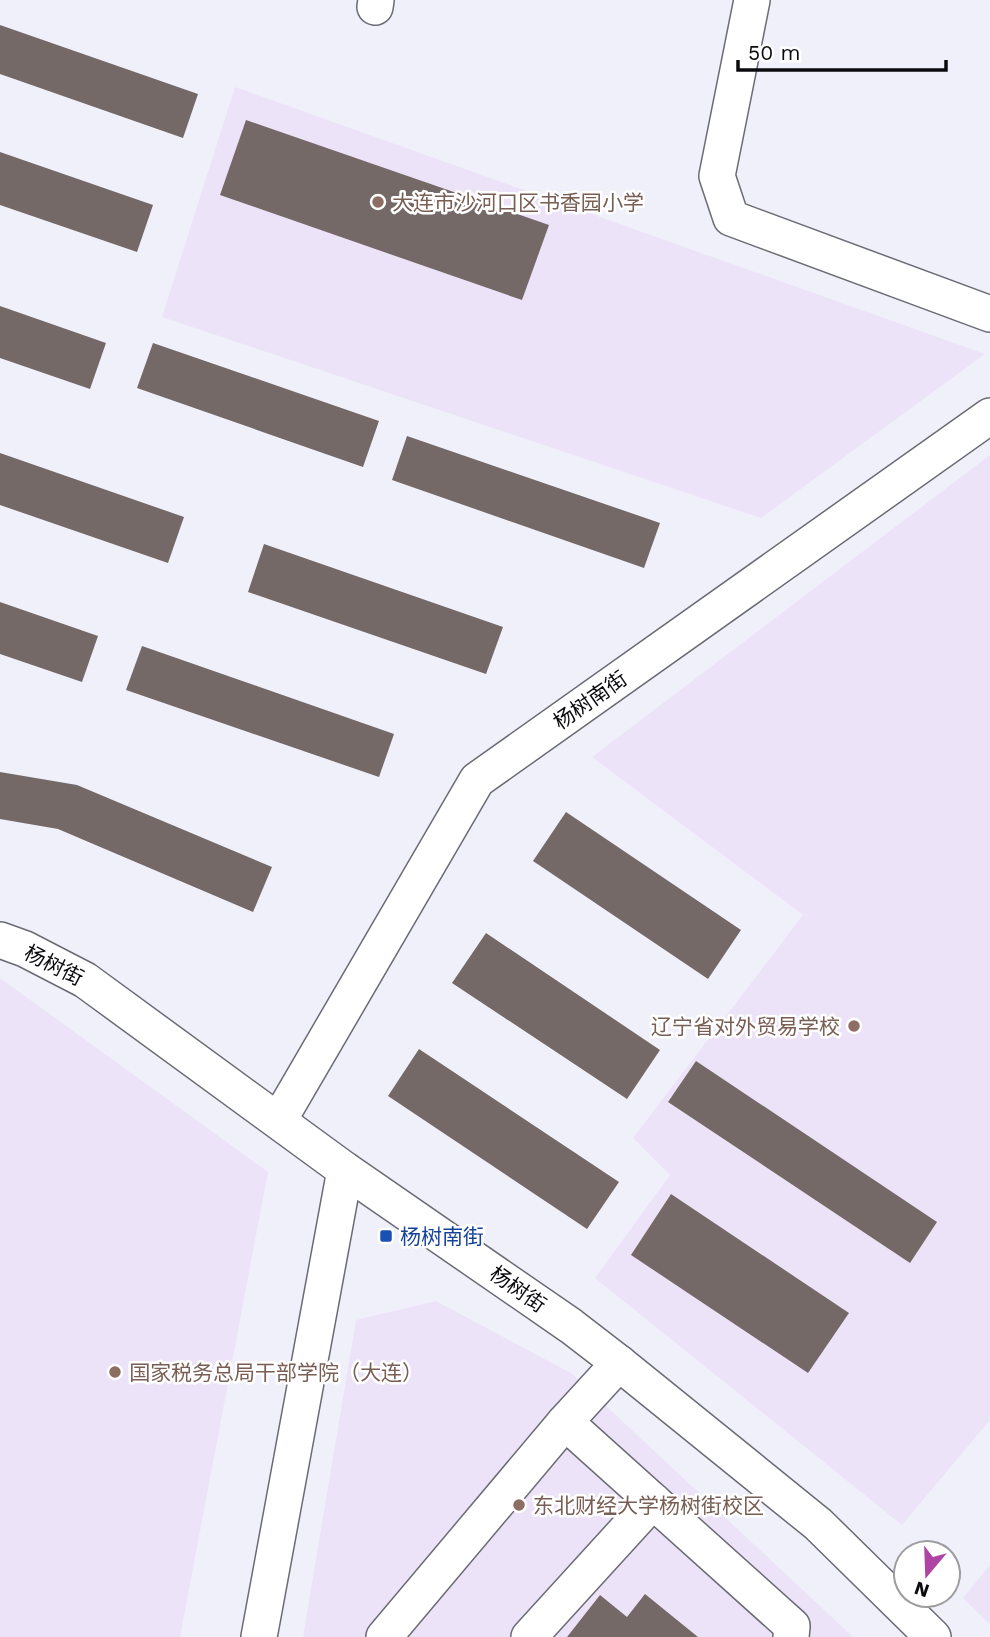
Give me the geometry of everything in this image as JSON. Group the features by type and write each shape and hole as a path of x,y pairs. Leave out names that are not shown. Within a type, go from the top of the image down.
{"street":[{"path":"752,0 716,176 731,218 990,314"},
{"name":"杨树南街","path":"279,1120 477,780 990,416"},
{"name":"杨树街","path":"0,940 25,949 85,980 345,1170 571,1326 818,1524 933,1637"},
{"path":"259,1637 345,1170"},
{"path":"384,1637 565,1422 619,1363"},
{"path":"565,1422 792,1626 791,1637"},
{"path":"529,1637 653,1501"}],"shaded area":[{"name":"大连市沙河口区书香园小学","path":"235,87 985,354 761,518 162,317"},
{"name":"辽宁省对外贸易学校","path":"990,455 990,1420 902,1525 595,1278 670,1175 633,1138 803,915 592,757"},
{"name":"国家税务总局干部学院（大连）","path":"0,978 268,1172 180,1637 0,1637"},
{"name":"东北财经大学杨树街校区","path":"436,1301 571,1373 853,1637 303,1637 356,1320"},
{"path":"990,1565 990,1624 963,1598"}],"building":[{"path":"0,25 198,94 183,138 0,74"},
{"path":"246,120 549,225 522,300 220,195"},
{"path":"0,152 153,205 137,252 0,205"},
{"path":"0,306 106,343 90,389 0,358"},
{"path":"153,343 379,421 363,467 137,388"},
{"path":"407,436 660,523 644,568 392,480"},
{"path":"0,453 184,517 168,563 0,505"},
{"path":"264,544 503,627 486,674 248,592"},
{"path":"0,602 98,636 82,682 0,654"},
{"path":"142,646 394,734 379,777 126,690"},
{"path":"0,772 77,785 272,867 253,912 58,829 0,819"},
{"path":"566,812 741,930 708,979 533,861"},
{"path":"486,933 660,1050 627,1099 452,983"},
{"path":"419,1049 619,1182 587,1229 388,1096"},
{"path":"696,1061 937,1222 910,1263 668,1102"},
{"path":"671,1194 849,1313 808,1373 631,1255"},
{"path":"645,1594 698,1637 567,1637 600,1595 627,1617"}],"place":[{"name":"大连市沙河口区书香园小学","path":"378,202"},
{"name":"辽宁省对外贸易学校","path":"854,1026"},
{"name":"杨树南街","path":"386,1236"},
{"name":"国家税务总局干部学院（大连）","path":"115,1372"},
{"name":"东北财经大学杨树街校区","path":"519,1505"}]}
